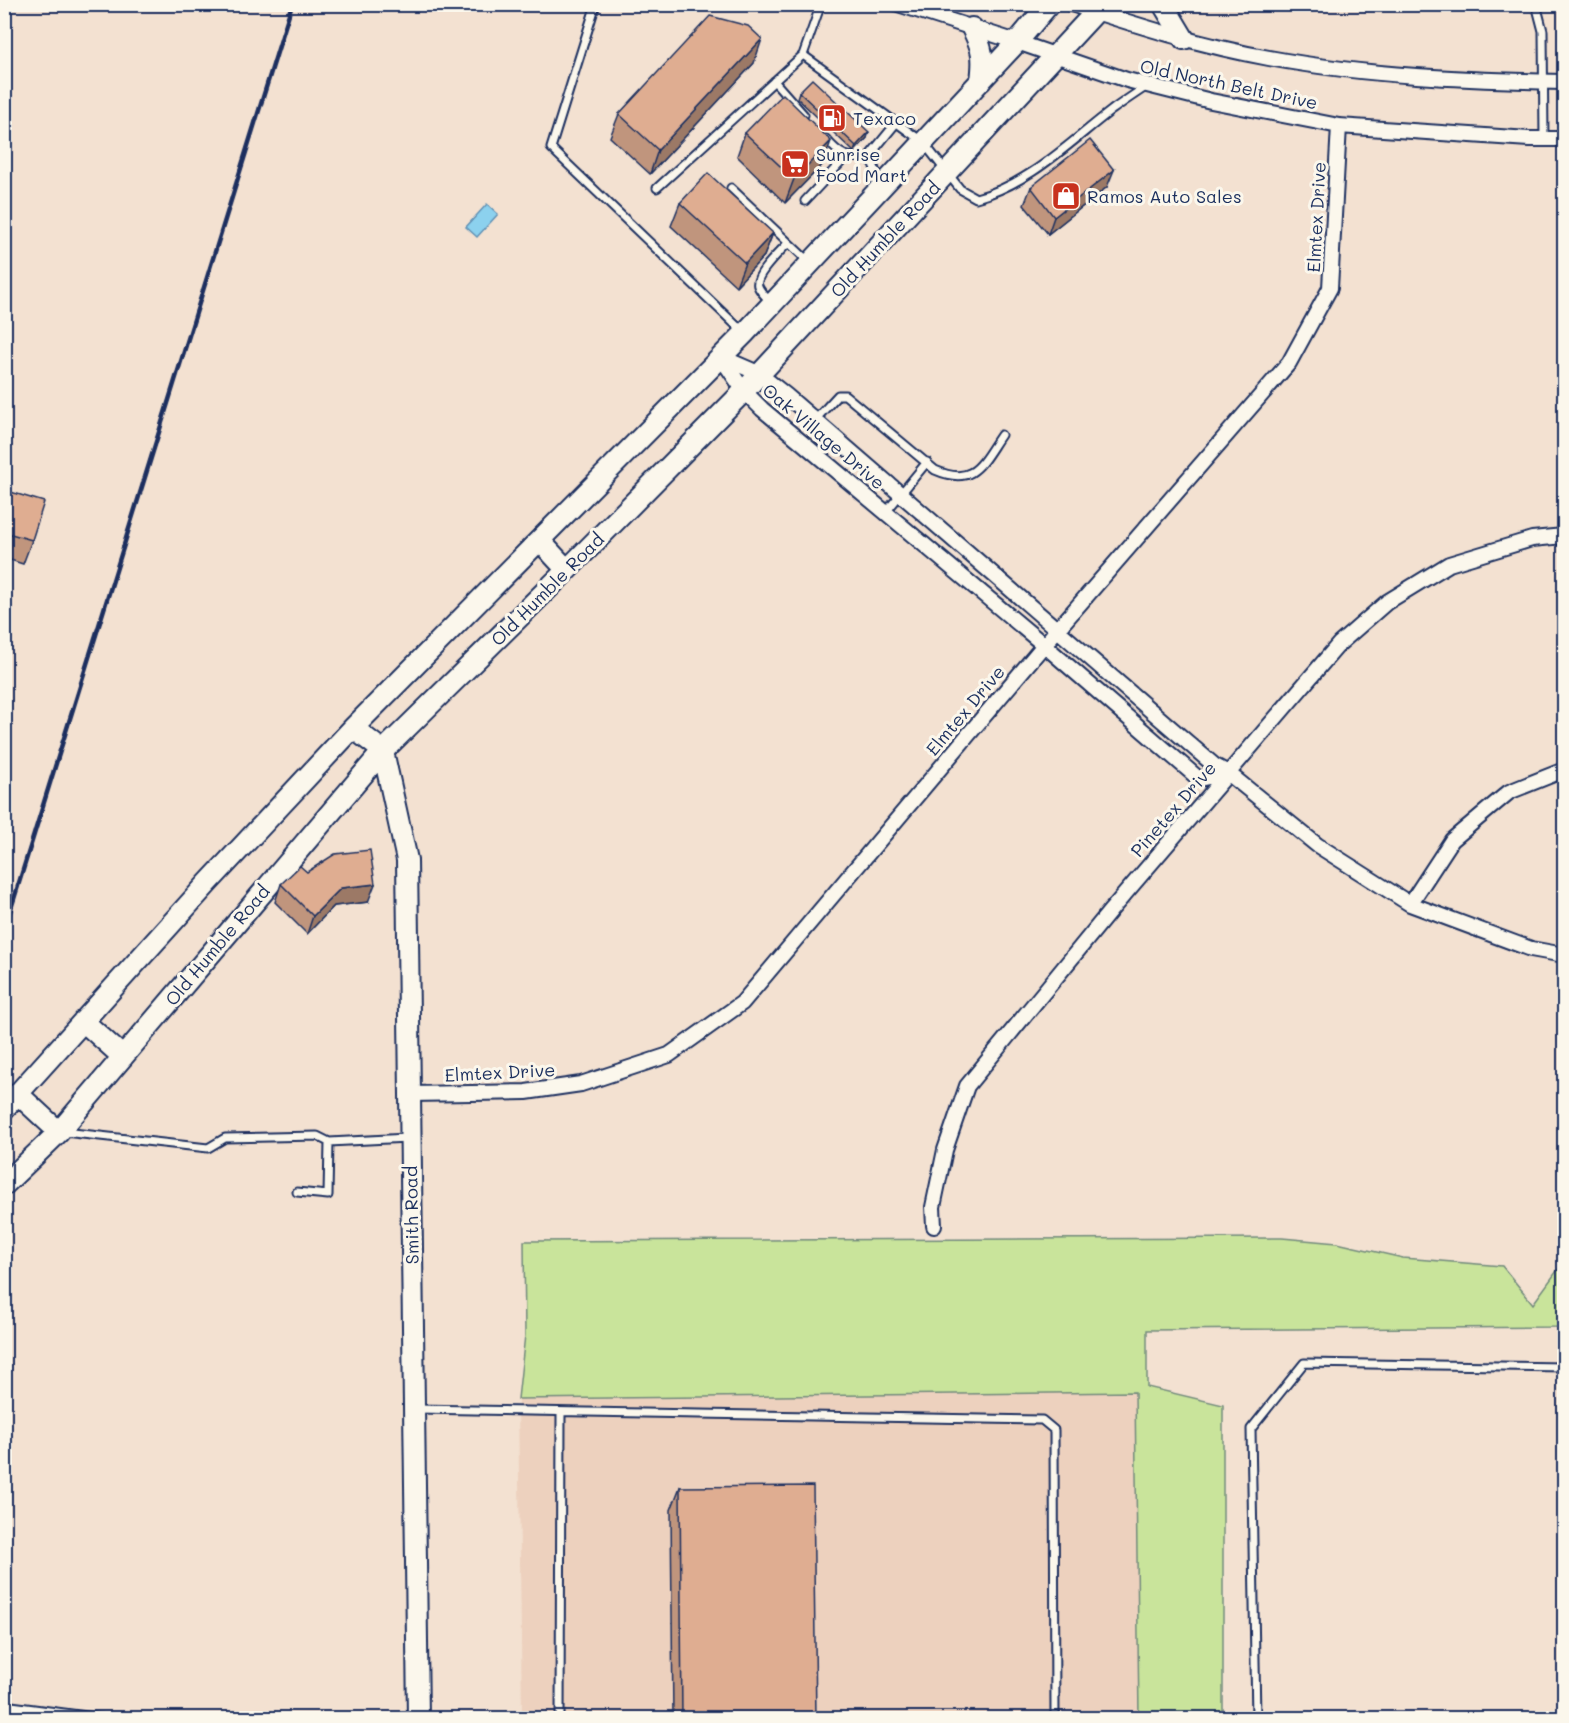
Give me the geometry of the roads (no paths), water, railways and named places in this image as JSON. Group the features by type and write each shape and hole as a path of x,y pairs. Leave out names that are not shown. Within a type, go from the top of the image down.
{"main road":[{"name":"Old Humble Road","path":"4,1109 207,884 353,728 515,564 540,542 773,304 1017,42 1049,4"},
{"path":"1163,4 1184,39"},
{"name":"Old Humble Road","path":"4,1185 59,1132 383,751 744,391 758,373 1100,8"},
{"path":"972,28 981,46 984,60 981,81"},
{"path":"540,542 567,570"},
{"path":"353,728 383,751"},
{"name":"Smith Road","path":"383,751 407,860 417,1718"},
{"path":"83,1021 123,1057"},
{"path":"18,1094 59,1132"}],"street":[{"name":"Old North Belt Drive","path":"898,4 1128,80 1211,101 1339,126 1564,139"},
{"name":"Old North Belt Drive","path":"1071,4 1100,8 1184,39 1268,58 1342,70 1464,80 1564,82"},
{"name":"Elmtex Drive","path":"410,1094 526,1092 581,1084 669,1055 742,1003 1044,645 1281,372 1294,354 1330,288 1339,126"},
{"name":"Oak Village Drive","path":"721,357 744,391 762,409 1044,645 1199,779 1228,773"},
{"name":"Oak Village Drive","path":"721,357 758,373 1215,766 1228,773 1317,845 1410,904 1531,949 1564,955"},
{"name":"Pinetex Drive","path":"934,1226 933,1207 945,1150 967,1086 1111,910 1339,644 1387,602 1449,564 1532,539 1564,536"},
{"path":"1410,904 1452,840 1509,792 1564,770"}],"lane":[{"path":"596,4 551,148 745,333"},
{"path":"657,188 803,55 821,4"},
{"path":"1536,4 1543,31 1544,139"},
{"path":"803,55 923,141 960,189 976,198 996,193 1056,155 1112,110 1148,85"},
{"path":"774,81 813,125"},
{"path":"881,186 870,159 870,153 897,122"},
{"path":"820,133 836,151 846,157 870,159"},
{"path":"805,201 846,157"},
{"path":"731,188 811,264"},
{"path":"773,304 759,288 757,282 759,274 789,243"},
{"path":"815,420 838,395 845,394 935,470 949,477 962,477 976,470 1001,435"},
{"path":"886,512 927,462"},
{"path":"59,1132 208,1148 225,1138 317,1136 329,1142 410,1138"},
{"path":"297,1192 328,1195 329,1142"},
{"path":"1256,1719 1251,1429 1304,1363 1564,1367"},
{"path":"414,1409 1042,1420 1054,1430 1055,1719"},
{"path":"560,1719 561,1412"},
{"path":"4,1704 102,1719"}],"water":[{"path":"487,204 498,214 477,237 466,227"}],"railway":[{"path":"4,931 292,4"}],"place":[{"name":"Texaco","path":"832,118"},
{"name":"Sunrise Food Mart","path":"795,164"},
{"name":"Ramos Auto Sales","path":"1066,196"}]}
